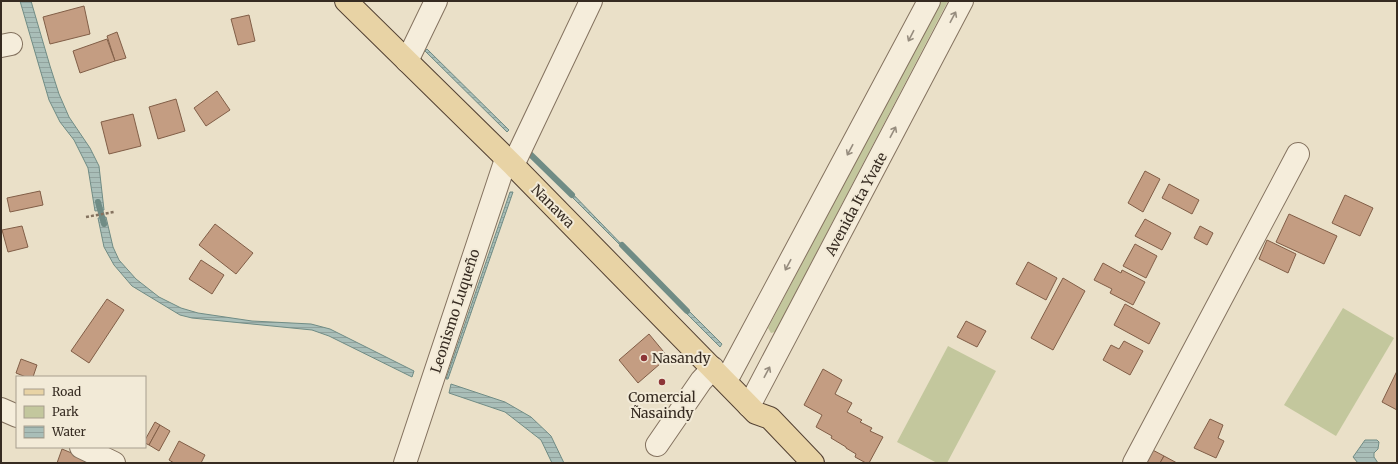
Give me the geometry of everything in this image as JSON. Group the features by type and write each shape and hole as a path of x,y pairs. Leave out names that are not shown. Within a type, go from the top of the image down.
{"main road":[{"name":"Nanawa","path":"346,1 509,162 720,375 753,410 761,429 794,463"},
{"name":"Nanawa","path":"753,410 770,418 813,463"}],"street":[{"path":"407,61 436,1"},
{"name":"Leonismo Luqueño","path":"405,463 509,162 591,1"},
{"path":"656,445 701,381 720,375 898,60 928,1"},
{"name":"Avenida Ita Yvate","path":"753,410 962,1"},
{"path":"898,60 923,75"},
{"path":"1134,463 1298,154"},
{"path":"1,409 16,416"},
{"path":"83,448 114,463"}],"path":[{"path":"86,217 114,212"}],"green space":[{"path":"940,1 948,1 775,332 771,333 768,328"},
{"path":"1343,308 1394,338 1336,436 1284,405"},
{"path":"948,346 996,371 947,463 937,463 897,442"}],"water":[{"path":"20,1 31,1 59,94 69,117 90,148 99,166 104,210 95,211 88,168 74,140 60,122 49,100"},
{"path":"427,49 509,130 507,132 425,51"},
{"path":"567,188 628,251 627,252 565,190"},
{"path":"510,192 513,192 448,379 446,379"},
{"path":"106,217 113,247 119,260 136,279 159,297 181,308 198,313 252,321 311,324 330,329 414,371 412,377 329,336 312,330 192,318 180,315 132,286 114,265 104,247 98,218"},
{"path":"683,305 722,344 720,347 681,308"},
{"path":"451,384 505,402 531,417 551,436 564,463 552,463 541,440 505,412 449,393"},
{"path":"1365,440 1377,440 1379,442 1378,449 1374,453 1374,457 1378,463 1358,463 1353,457"}],"building":[{"path":"84,6 90,34 50,44 43,17"},
{"path":"249,15 255,41 238,45 231,19"},
{"path":"117,32 126,58 115,61 107,36"},
{"path":"107,39 115,61 80,73 73,51"},
{"path":"217,91 230,110 206,126 194,108"},
{"path":"176,99 185,131 158,139 149,107"},
{"path":"133,114 141,146 109,154 101,122"},
{"path":"1145,171 1160,179 1143,212 1128,203"},
{"path":"1169,184 1199,200 1192,214 1162,198"},
{"path":"40,191 43,205 10,212 7,198"},
{"path":"1345,195 1373,208 1360,236 1332,223"},
{"path":"1289,214 1337,236 1324,264 1276,242"},
{"path":"1145,219 1171,233 1162,250 1135,236"},
{"path":"215,224 253,253 236,274 199,245"},
{"path":"22,226 28,247 8,252 2,230"},
{"path":"1200,226 1213,233 1207,245 1194,238"},
{"path":"1267,240 1296,254 1288,273 1259,259"},
{"path":"1135,244 1157,256 1146,278 1123,266"},
{"path":"201,260 224,275 212,294 189,279"},
{"path":"1028,262 1057,278 1046,300 1016,284"},
{"path":"1103,263 1121,273 1122,270 1145,282 1133,305 1110,293 1112,289 1094,280"},
{"path":"1063,278 1085,291 1053,350 1031,338"},
{"path":"107,299 124,310 89,363 71,351"},
{"path":"1125,304 1160,323 1149,344 1114,325"},
{"path":"966,321 986,331 977,347 957,337"},
{"name":"Nasandy","path":"649,334 668,357 638,383 619,360"},
{"path":"1124,341 1143,351 1130,375 1103,360 1111,345 1119,349"},
{"path":"21,359 37,365 33,376 24,376 16,373"},
{"path":"823,369 842,380 835,394 852,403 847,412 862,420 860,422 872,428 870,431 883,437 869,463 855,457 856,454 831,438 832,436 816,427 822,415 804,405"},
{"path":"1397,371 1397,410 1382,402"},
{"path":"1210,419 1223,425 1218,438 1224,441 1216,458 1194,448"},
{"path":"155,422 160,425 149,445 146,444 146,438"},
{"path":"160,425 170,431 159,451 149,445"},
{"path":"179,441 205,455 201,463 174,463 169,460"},
{"path":"1147,447 1164,456 1160,463 1138,463"},
{"path":"62,449 86,459 84,463 57,463"},
{"path":"1164,456 1177,463 1160,463"}],"waterway":[{"path":"529,153 572,195"},
{"path":"98,202 104,224"},
{"path":"622,245 687,311"}],"place":[{"name":"Nasandy","path":"644,358"},
{"name":"Comercial Ñasaindy","path":"662,382"}]}
